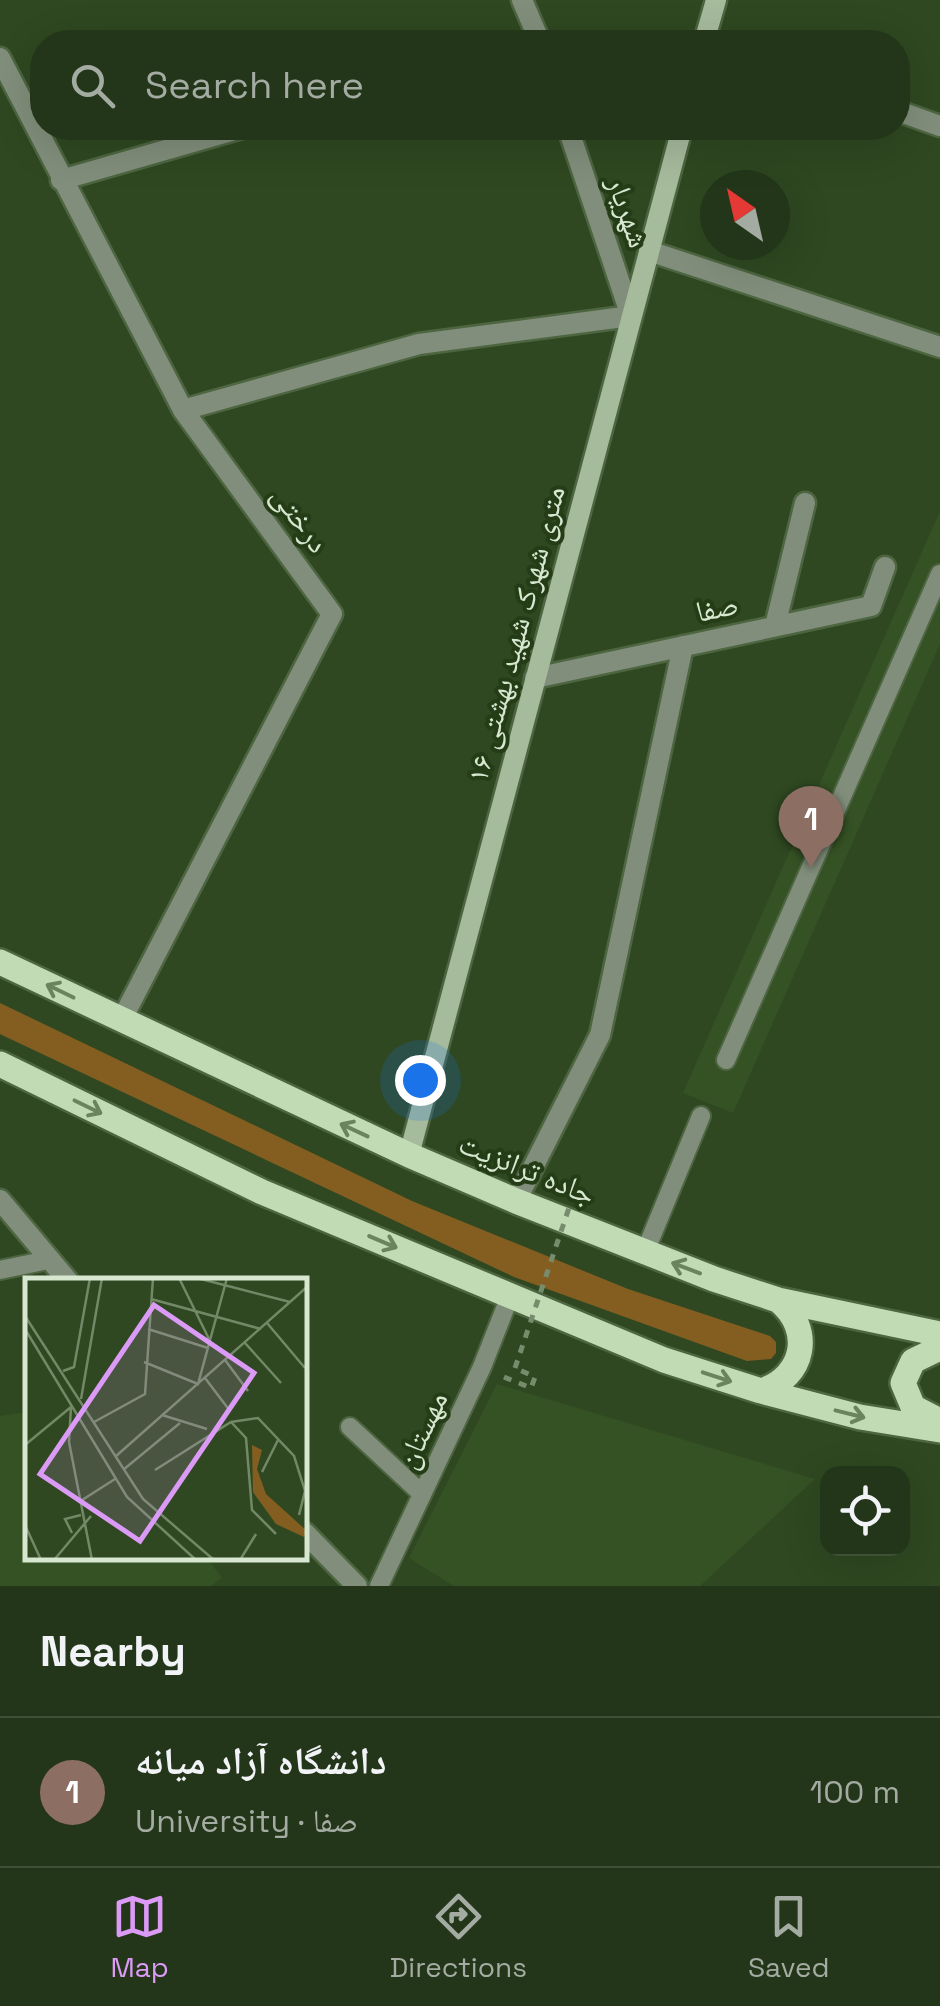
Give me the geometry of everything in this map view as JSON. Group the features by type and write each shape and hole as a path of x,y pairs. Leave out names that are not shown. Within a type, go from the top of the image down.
{"main road":[{"name":"جاده ترانزیت","path":"0,962 409,1155 516,1201 778,1300 940,1334"},
{"path":"0,1064 262,1192 664,1360 860,1417 940,1430"},
{"path":"761,1391 773,1388 792,1372 801,1350 802,1338 794,1316 778,1300"},
{"path":"940,1348 913,1360 902,1383 912,1407 940,1422"}],"street":[{"path":"522,0 534,30"},
{"path":"707,30 716,0"},
{"name":"درختی","path":"0,58 30,118"},
{"path":"910,115 940,126"},
{"name":"درختی","path":"41,140 183,410 332,614 121,1021"},
{"path":"61,180 200,140"},
{"name":"شهریار","path":"572,140 632,316"},
{"name":"۱۶ متری شهرک شهيد بهشتی","path":"409,1155 679,140"},
{"path":"649,251 940,348"},
{"path":"183,410 419,344 632,316"},
{"path":"775,626 805,503"},
{"name":"صفا","path":"535,678 871,606 886,567"},
{"path":"516,1201 600,1036 683,646"},
{"path":"0,1200 65,1278"},
{"path":"308,1535 356,1586"}],"lane":[{"path":"726,1060 940,574"},
{"path":"645,1252 702,1116"},
{"path":"0,1270 48,1260"},
{"name":"مهستان","path":"379,1586 482,1367 510,1296"},
{"path":"350,1427 422,1494"}],"path":[{"path":"482,1367 531,1388 535,1377 515,1368 574,1196"}],"shaded area":[{"path":"940,511 940,644 733,1113 683,1093"},
{"path":"0,1003 412,1201 628,1289 770,1336 776,1342 776,1353 771,1359 747,1361 514,1277 0,1034"},
{"path":"497,1384 815,1479 700,1586 454,1586 409,1558"},
{"path":"25,1412 25,1561 209,1561 222,1578 211,1586 0,1586 0,1416"}],"place":[{"name":"دانشگاه آزاد میانه","path":"811,868"}]}
